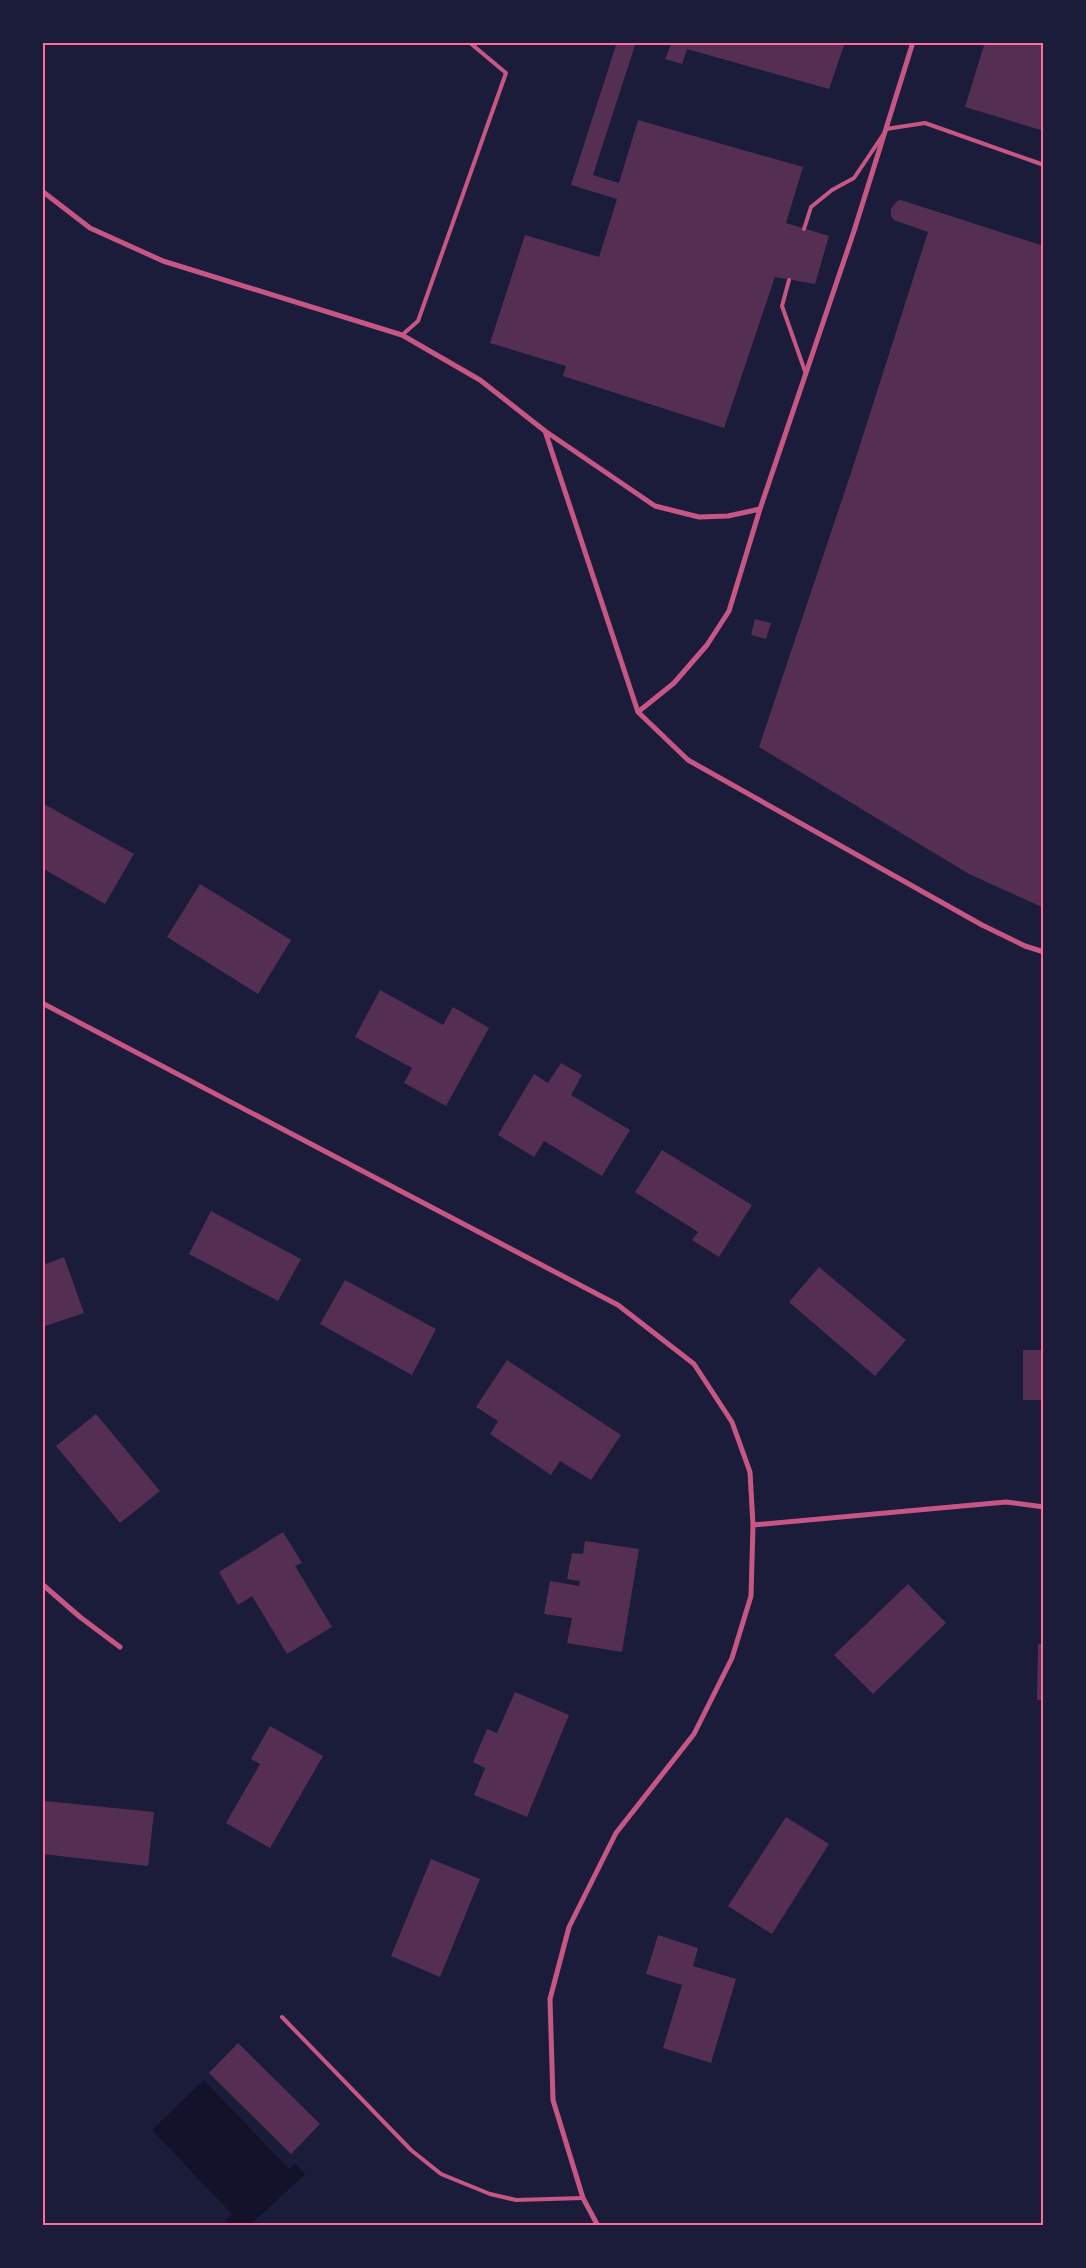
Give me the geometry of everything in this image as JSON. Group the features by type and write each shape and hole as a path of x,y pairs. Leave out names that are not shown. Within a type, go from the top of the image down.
{"street":[{"path":"638,712 674,683 707,645 729,611 760,509 887,128 913,42"},
{"path":"42,191 90,228 163,261 402,335 480,380 545,431 655,506 699,517 728,516 760,509"},
{"path":"545,431 638,712 688,760 982,925 1025,946 1044,952"},
{"path":"42,1003 618,1304 694,1364 732,1422 750,1472 753,1525 751,1596 732,1658 694,1734 616,1833 569,1927 550,2000 553,2100 583,2198 598,2226"},
{"path":"753,1525 1006,1502 1044,1507"},
{"path":"42,1584 80,1617 120,1646"}],"lane":[{"path":"402,335 418,321 506,74 469,42"},
{"path":"804,228 810,208 832,190 854,178 887,128 925,123 1044,165"},
{"path":"789,280 782,306 806,374"},
{"path":"282,2017 411,2150 441,2174 490,2194 516,2200 583,2198"}],"shaded area":[{"path":"204,2080 289,2169 295,2163 305,2174 250,2225 230,2225 225,2220 232,2214 152,2130"}],"building":[{"path":"617,42 636,42 593,175 619,183 638,120 803,167 786,223 829,236 815,284 775,277 724,428 563,376 566,366 490,343 525,235 599,257 617,199 571,185"},
{"path":"672,42 845,42 829,89 687,49 682,64 665,59"},
{"path":"985,42 1044,42 1044,131 965,107"},
{"path":"901,200 1044,246 1044,908 969,874 759,747 852,470 928,232 894,220 891,216 891,209 897,201"},
{"path":"755,619 771,623 766,639 751,635"},
{"path":"42,803 134,854 105,904 42,868"},
{"path":"200,884 291,940 258,994 167,937"},
{"path":"380,990 443,1025 453,1007 489,1028 446,1106 404,1083 412,1068 355,1037"},
{"path":"561,1063 582,1075 571,1095 630,1130 602,1176 544,1141 534,1157 498,1135 534,1074 548,1083"},
{"path":"662,1150 752,1205 719,1257 692,1240 698,1232 635,1192"},
{"path":"211,1211 301,1259 278,1301 189,1254"},
{"path":"42,1256 46,1264 64,1257 84,1313 42,1327"},
{"path":"819,1267 906,1340 875,1376 789,1302"},
{"path":"345,1280 436,1329 412,1375 320,1324"},
{"path":"1023,1350 1044,1350 1044,1400 1023,1400"},
{"path":"507,1360 621,1435 591,1480 560,1461 551,1475 490,1434 498,1421 476,1407"},
{"path":"96,1414 160,1491 120,1523 56,1446"},
{"path":"283,1532 302,1563 295,1566 332,1627 287,1654 252,1596 238,1605 219,1572"},
{"path":"585,1541 639,1549 622,1652 567,1643 572,1618 544,1614 550,1581 579,1586 580,1581 567,1579 572,1553 583,1554"},
{"path":"908,1584 946,1623 873,1694 834,1655"},
{"path":"1038,1644 1044,1644 1044,1700 1037,1700"},
{"path":"515,1692 569,1715 527,1817 474,1795 485,1768 473,1762 487,1729 497,1733"},
{"path":"270,1726 323,1756 270,1848 226,1823 260,1764 251,1759"},
{"path":"45,1801 154,1812 148,1866 42,1854"},
{"path":"786,1817 829,1844 772,1934 728,1906"},
{"path":"431,1859 480,1879 440,1977 391,1956"},
{"path":"658,1935 698,1948 693,1966 736,1979 711,2063 663,2048 682,1985 646,1974"},
{"path":"238,2043 320,2124 291,2154 209,2073"}]}
